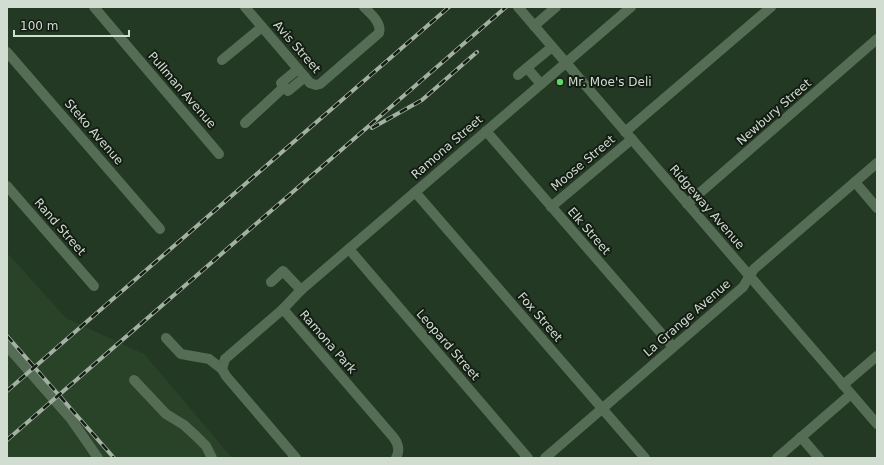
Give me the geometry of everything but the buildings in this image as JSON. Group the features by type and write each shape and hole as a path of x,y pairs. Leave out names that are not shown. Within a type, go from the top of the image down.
{"street":[{"name":"Pullman Avenue","path":"94,7 219,154"},
{"name":"Avis Street","path":"245,7 305,77 314,85 320,84 377,35 380,29 377,22 364,7"},
{"name":"Ridgeway Avenue","path":"518,7 877,424"},
{"path":"534,26 556,7"},
{"name":"Ramona Street","path":"283,309 300,290 631,7"},
{"name":"Moose Street","path":"551,207 771,7"},
{"path":"222,60 262,27"},
{"name":"Newbury Street","path":"687,204 877,39"},
{"path":"518,75 552,47"},
{"name":"Steko Avenue","path":"7,52 160,229"},
{"path":"527,68 541,84"},
{"path":"298,69 281,83 284,87 288,91 305,77"},
{"path":"244,123 284,87"},
{"name":"Elk Street","path":"486,131 673,347"},
{"name":"La Grange Avenue","path":"545,458 743,287 754,269 877,163"},
{"path":"855,182 877,208"},
{"name":"Rand Street","path":"7,186 94,286"},
{"name":"Fox Street","path":"415,192 645,458"},
{"name":"Leopard Street","path":"349,249 528,458"},
{"path":"271,282 283,271 300,290"},
{"name":"Ramona Park","path":"222,369 225,359 283,309 394,438 399,446 396,458"},
{"path":"166,338 181,354 209,359 222,369 226,376 296,458"},
{"path":"7,346 71,419 98,458"},
{"path":"843,385 877,356"},
{"path":"134,380 166,414 196,436 206,446 212,458"},
{"path":"777,458 851,394"},
{"path":"801,437 819,458"}],"shaded area":[{"path":"7,253 66,318 144,354 232,458 7,458"}],"railway":[{"path":"7,391 449,7"},
{"path":"7,440 506,7"},
{"path":"372,128 422,100 477,52"},
{"path":"7,336 114,458"}],"place":[{"name":"Mr. Moe's Deli","path":"560,82"}]}
